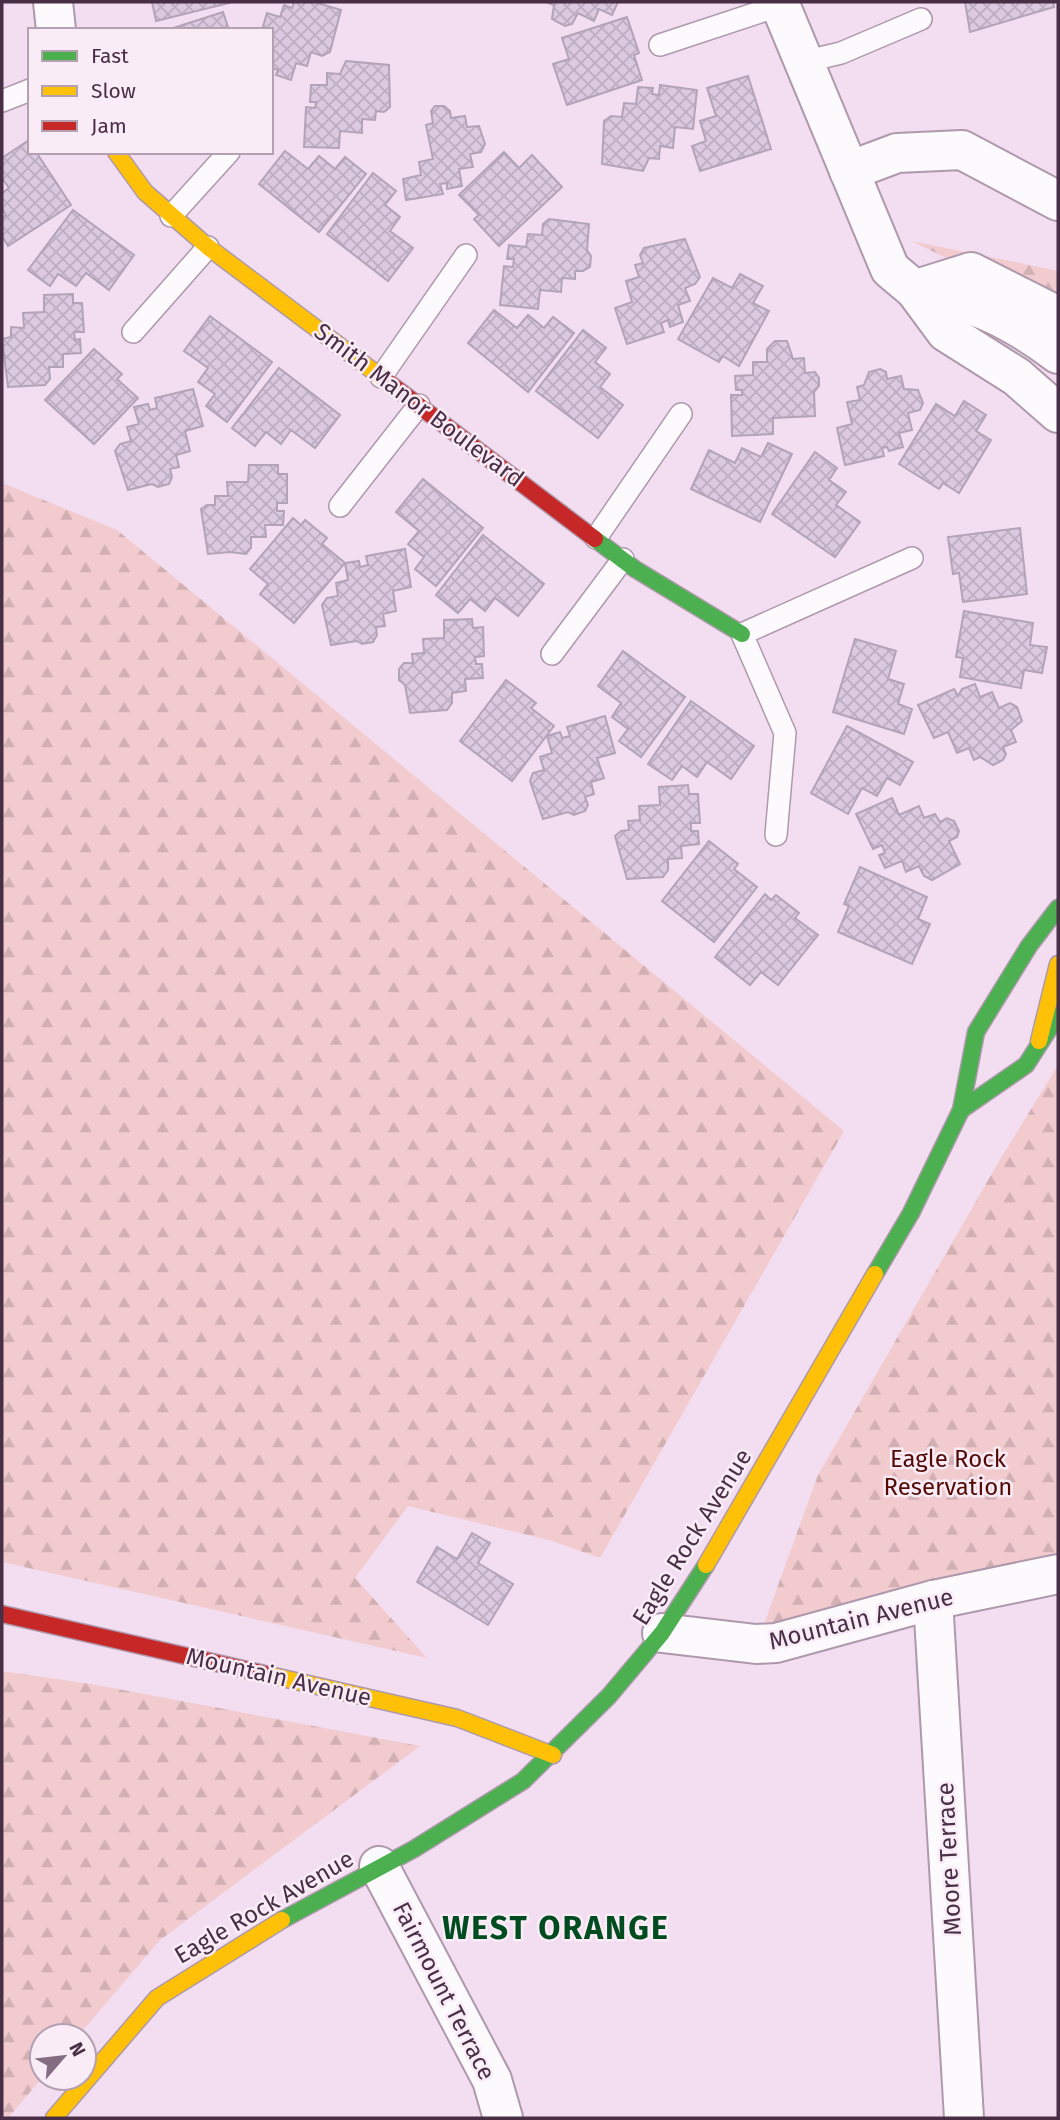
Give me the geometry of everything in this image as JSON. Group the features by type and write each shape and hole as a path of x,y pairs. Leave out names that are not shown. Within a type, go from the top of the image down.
{"main road":[{"name":"Smith Manor Boulevard","path":"117,154 145,192 208,247 623,559 742,634"},
{"name":"Eagle Rock Avenue","path":"54,2118 157,1997 253,1935 499,1797 553,1755 609,1696 662,1633 702,1573 911,1213 961,1110 976,1032 1029,946 1058,908"},
{"path":"1038,1043 1058,964"},
{"name":"Eagle Rock Avenue","path":"961,1110 1026,1065 1058,1015"},
{"name":"Mountain Avenue","path":"2,1614 457,1718 553,1755"}],"street":[{"path":"53,2 56,28"},
{"path":"780,3 890,269 915,290 946,332 1017,377 1058,413"},
{"path":"849,171 897,153 962,150 1058,201"},
{"path":"915,290 971,272 1058,316"},
{"path":"915,290 961,298 1029,332 1058,354"},
{"name":"Mountain Avenue","path":"662,1633 756,1644 776,1643 933,1600 1058,1574"},
{"name":"Moore Terrace","path":"933,1600 964,2118"},
{"name":"Fairmount Terrace","path":"379,1866 492,2080 502,2118"}],"lane":[{"path":"660,45 780,3"},
{"path":"803,62 841,53 921,19"},
{"path":"2,101 28,91"},
{"path":"171,216 227,154"},
{"path":"133,332 208,247"},
{"path":"382,377 466,255"},
{"path":"340,506 419,405"},
{"path":"596,538 681,414"},
{"path":"776,835 785,733 742,634 912,558"},
{"path":"552,654 623,559"}],"green space":[{"path":"912,241 1058,271 1058,314"},
{"path":"2,483 117,530 844,1131 600,1558 552,1541 408,1506 355,1578 427,1658 2,1562"},
{"name":"Eagle Rock Reservation","path":"1058,1065 1058,1557 760,1635 818,1475 998,1163"},
{"path":"2,1671 91,1684 420,1746 160,1940 90,2022 28,2022 30,2092 8,2118 2,2118"}],"building":[{"path":"152,2 228,2 229,3 156,21"},
{"path":"294,2 314,2 341,10 330,52 322,56 311,52 307,66 296,63 291,80 276,75 278,70 273,68 273,28 263,28 267,13 280,17 284,5 292,8"},
{"path":"546,2 618,2 612,15 599,9 594,21 578,13 572,24 565,26 552,19 554,5"},
{"path":"965,2 1053,2 1054,7 970,32"},
{"path":"223,12 228,28 173,28"},
{"path":"627,17 639,53 634,55 642,80 567,105 553,64 569,59 562,38"},
{"path":"346,61 389,65 390,107 384,112 376,111 375,120 362,119 362,133 340,131 339,148 304,147 306,107 315,108 316,102 310,102 311,85 327,85 327,73 340,74"},
{"path":"748,76 771,149 700,171 692,146 706,141 700,121 716,116 707,88"},
{"path":"660,85 697,90 693,129 675,127 673,148 660,146 659,159 649,158 643,171 602,164 604,121 611,116 622,117 624,103 636,104 638,87 653,88 652,94 659,95"},
{"path":"435,106 444,106 450,111 451,118 465,116 467,127 479,126 485,144 481,152 470,154 473,167 459,169 462,186 447,189 447,183 440,184 443,194 406,200 403,179 421,175 419,162 433,159 426,125 433,123 431,111"},
{"path":"28,141 28,154 37,154 71,205 8,246 2,236 2,218 6,215 2,208 2,193 9,188 2,178 2,158"},
{"path":"285,151 308,169 319,156 335,169 345,157 366,174 319,232 259,184"},
{"path":"504,152 519,168 532,155 562,187 499,246 474,219 479,215 459,195"},
{"path":"373,173 396,191 385,205 400,217 390,231 413,248 388,281 327,234"},
{"path":"73,210 134,255 109,290 86,273 76,286 58,274 50,286 28,270"},
{"path":"549,219 589,224 587,250 591,256 590,267 575,271 575,279 562,278 561,292 540,290 538,309 500,305 504,266 513,267 514,259 507,259 509,245 526,247 528,234 542,235 543,224"},
{"path":"685,239 700,277 695,284 685,288 690,301 678,305 683,322 670,327 668,320 661,323 664,332 627,344 615,308 632,302 626,281 639,277 635,265 643,263 640,255 644,248"},
{"path":"740,274 763,286 753,303 769,311 739,366 723,356 719,362 678,339 713,278 732,288"},
{"path":"73,294 73,303 82,303 84,332 74,332 75,340 80,339 81,353 63,354 63,367 49,367 50,379 45,385 8,387 2,339 11,337 11,327 24,328 23,313 44,312 44,295"},
{"path":"494,310 517,328 528,315 544,328 553,317 574,333 528,392 468,343"},
{"path":"210,316 272,362 227,422 206,406 215,394 198,382 208,368 184,351"},
{"path":"583,330 606,348 595,362 610,374 600,387 623,405 598,438 536,391"},
{"path":"775,341 787,341 793,359 804,358 805,373 815,372 819,378 819,386 814,392 815,416 773,418 773,434 732,436 731,395 742,395 742,390 736,390 735,376 753,375 753,362 767,362 767,349"},
{"path":"94,349 122,374 117,379 138,398 94,444 45,400"},
{"path":"279,368 340,415 315,448 291,430 281,444 266,432 255,446 232,428"},
{"path":"880,369 886,372 887,379 901,376 904,389 918,390 923,403 920,410 908,413 912,430 899,433 903,447 889,451 887,447 882,448 884,456 845,465 837,428 852,424 847,402 860,400 857,387 864,385 869,372"},
{"path":"193,389 203,426 185,431 190,451 176,455 179,467 170,469 172,477 169,484 158,487 152,484 128,490 115,451 120,444 131,441 127,427 139,424 134,407 148,404 150,410 157,408 155,398"},
{"path":"964,401 986,415 976,431 991,440 959,493 943,483 939,489 899,464 936,404 955,416"},
{"path":"768,443 792,454 760,522 691,489 709,450 735,463 742,448 761,457"},
{"path":"815,452 837,468 829,480 846,492 836,505 860,522 835,557 772,514"},
{"path":"249,465 278,465 278,474 287,474 287,503 277,503 277,511 284,511 283,525 265,525 266,537 251,537 251,548 246,554 208,554 201,509 207,505 215,505 215,496 228,496 227,482 248,482"},
{"path":"423,479 483,528 436,586 415,569 424,557 408,544 419,531 396,512"},
{"path":"293,518 301,525 305,520 327,538 322,544 345,563 294,623 260,594 268,584 250,569"},
{"path":"1020,528 1027,594 963,602 959,573 953,574 948,537"},
{"path":"483,535 544,584 518,616 495,598 485,611 470,599 458,613 436,595"},
{"path":"405,549 411,587 393,591 396,611 383,614 385,626 376,627 377,635 373,642 362,644 357,641 331,645 322,605 327,598 338,596 336,583 348,580 345,563 359,561 360,567 368,565 366,556"},
{"path":"964,611 1033,623 1030,645 1047,647 1042,673 1024,670 1021,688 960,677 963,658 956,657"},
{"path":"472,619 473,628 483,627 484,656 475,657 476,664 482,664 483,678 465,679 466,691 452,693 452,703 447,710 410,713 405,685 399,680 399,669 404,663 413,663 412,654 424,653 423,639 444,638 444,620"},
{"path":"855,639 896,651 888,679 904,684 898,704 912,709 904,734 833,712"},
{"path":"623,651 685,697 641,757 619,741 628,729 612,717 621,703 598,686"},
{"path":"506,680 536,703 531,708 554,726 512,781 460,741"},
{"path":"975,684 980,697 992,692 999,708 1010,703 1017,707 1022,721 1011,730 1016,742 1003,747 1006,754 1003,760 993,765 980,757 974,760 969,748 957,753 948,732 934,738 918,705 954,689 958,696 962,689"},
{"path":"691,701 754,746 731,779 707,762 697,777 682,766 672,780 648,764"},
{"path":"605,716 615,753 597,758 604,778 591,782 594,794 585,797 588,805 585,811 574,815 568,812 543,819 530,781 533,773 544,770 540,757 552,753 547,736 560,732 562,738 570,736 567,727"},
{"path":"847,726 913,762 900,785 887,778 877,796 862,788 848,814 811,793"},
{"path":"688,785 689,794 698,794 700,823 691,823 691,831 698,831 699,844 681,846 682,858 668,859 668,870 663,877 627,879 615,836 621,831 629,830 628,821 640,820 639,806 660,805 659,787"},
{"path":"892,798 899,815 919,806 924,818 935,814 940,822 947,818 954,821 959,831 957,837 949,841 960,864 932,880 924,876 919,866 906,872 902,861 885,868 879,855 885,853 882,845 873,849 856,814"},
{"path":"709,841 738,864 734,869 757,887 714,942 662,901"},
{"path":"860,867 927,897 918,919 930,924 912,964 838,932 849,906 844,904"},
{"path":"765,894 771,900 776,895 799,913 795,918 818,935 778,985 761,972 750,985 715,957"},
{"path":"472,1533 490,1543 478,1563 513,1584 488,1625 417,1582 437,1547 457,1559"}],"traffic: fast":[{"path":"595,539 635,569 742,634"},
{"path":"875,1274 911,1213 961,1110 976,1032 1029,946 1058,908"},
{"path":"961,1110 1026,1065 1058,1015"},
{"path":"282,1920 414,1849 523,1781 609,1696 662,1633 706,1565"}],"traffic: slow":[{"path":"117,154 145,192 208,247 385,380"},
{"path":"1039,1041 1058,964"},
{"path":"706,1565 875,1274"},
{"path":"269,1675 457,1718 553,1755"},
{"path":"54,2118 157,1998 282,1920"}],"traffic: jam":[{"path":"385,380 595,539"},
{"path":"2,1614 269,1675"}],"district":[{"name":"WEST ORANGE","path":"556,1928"}]}
